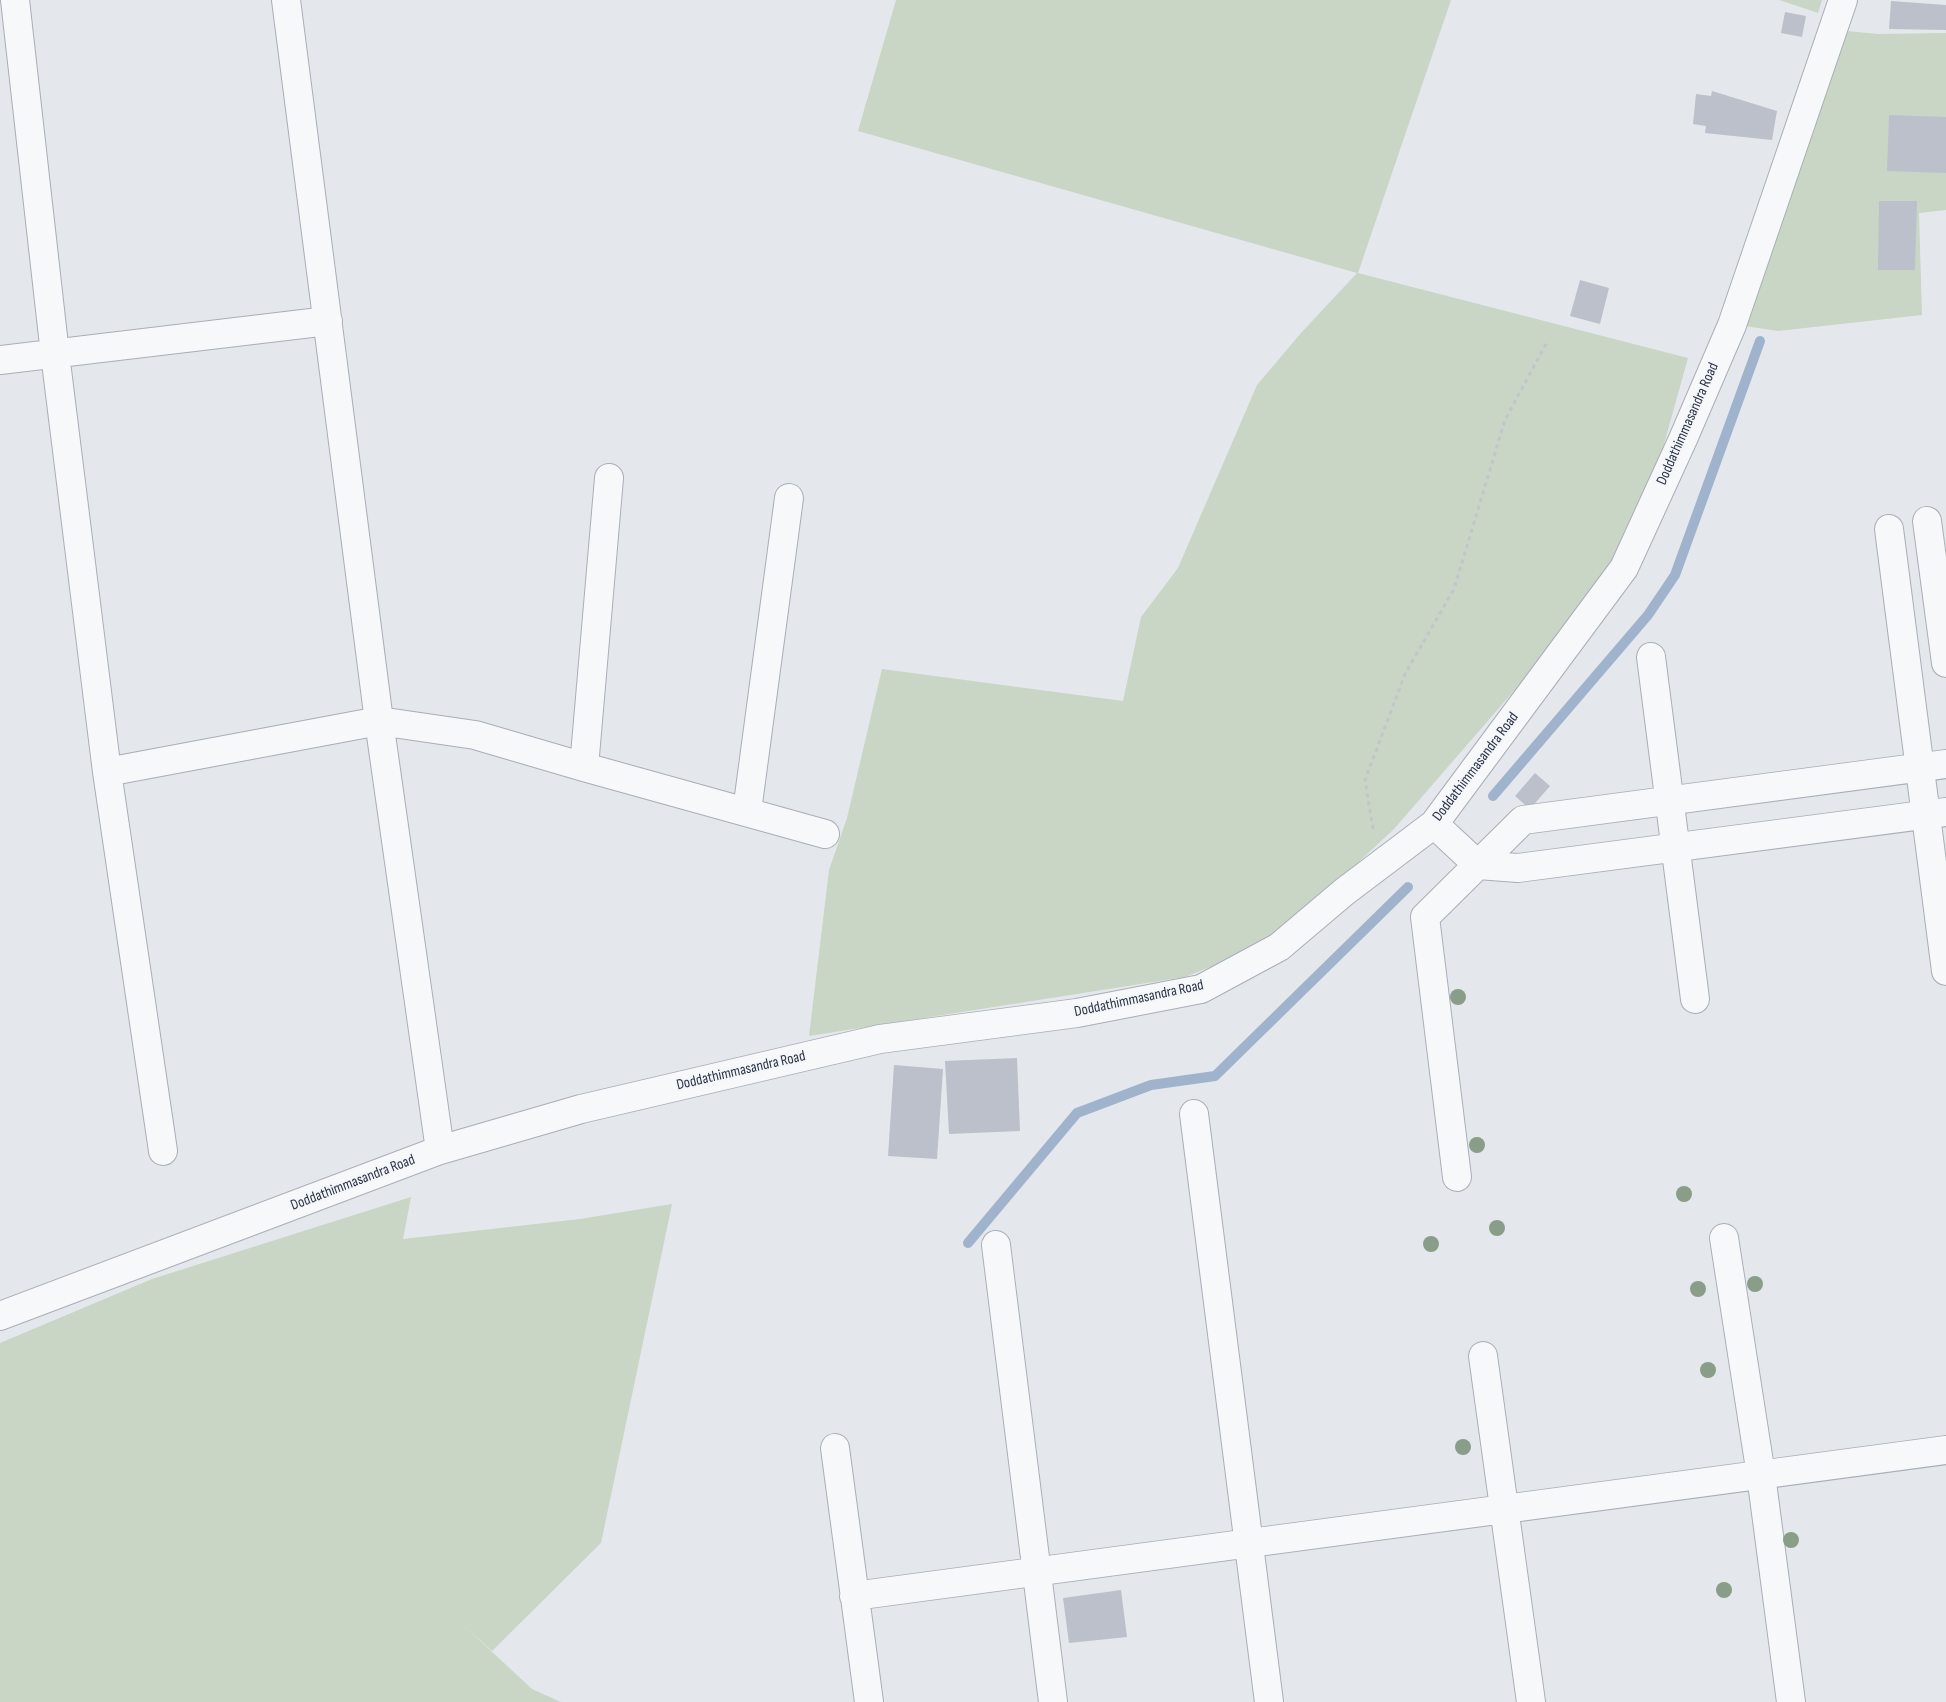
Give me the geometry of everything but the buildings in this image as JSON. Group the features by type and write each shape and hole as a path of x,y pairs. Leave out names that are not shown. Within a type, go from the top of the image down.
{"street":[{"path":"15,0 55,354 108,772 163,1151"},
{"path":"286,0 379,721 440,1150"},
{"name":"Doddathimmasandra Road","path":"0,1316 440,1150 581,1108 880,1039 1077,1013 1201,990 1279,947 1344,892 1434,824 1624,568 1732,324 1842,0"},
{"path":"0,360 328,321"},
{"path":"584,767 609,478"},
{"path":"746,811 789,498"},
{"path":"1927,521 1946,663"},
{"path":"1889,529 1920,768 1936,813 1946,971"},
{"path":"1651,657 1695,998"},
{"path":"108,772 379,721 475,735 825,834"},
{"path":"1457,1177 1425,917 1523,820 1946,764"},
{"path":"1434,824 1478,865 1518,868 1936,813"},
{"path":"1194,1114 1269,1702"},
{"path":"1724,1238 1761,1475 1792,1702"},
{"path":"996,1245 1053,1702"},
{"path":"1483,1356 1531,1702"},
{"path":"834,1448 869,1702"},
{"path":"854,1596 1946,1450"}],"path":[{"path":"1393,855 1373,830 1365,780 1405,674 1454,589 1505,420 1547,342"}],"green space":[{"path":"896,0 1451,0 1358,273 1688,358 1656,473 1616,559 1532,670 1394,829 1290,926 1255,949 1185,977 809,1036 829,870 847,818 882,669 1123,701 1141,617 1178,568 1257,385 1301,333 1357,273 858,131"},
{"path":"1779,0 1822,0 1818,13"},
{"path":"1847,31 1878,34 1946,33 1946,210 1919,213 1922,315 1778,331 1745,326"},
{"path":"411,1197 403,1239 580,1219 672,1204 601,1543 492,1651 461,1623 532,1689 561,1702 0,1702 0,1343 152,1279"}],"waterway":[{"path":"1493,796 1648,615 1675,575 1760,341"},
{"path":"968,1243 1077,1113 1151,1085 1215,1076 1408,887"}]}
